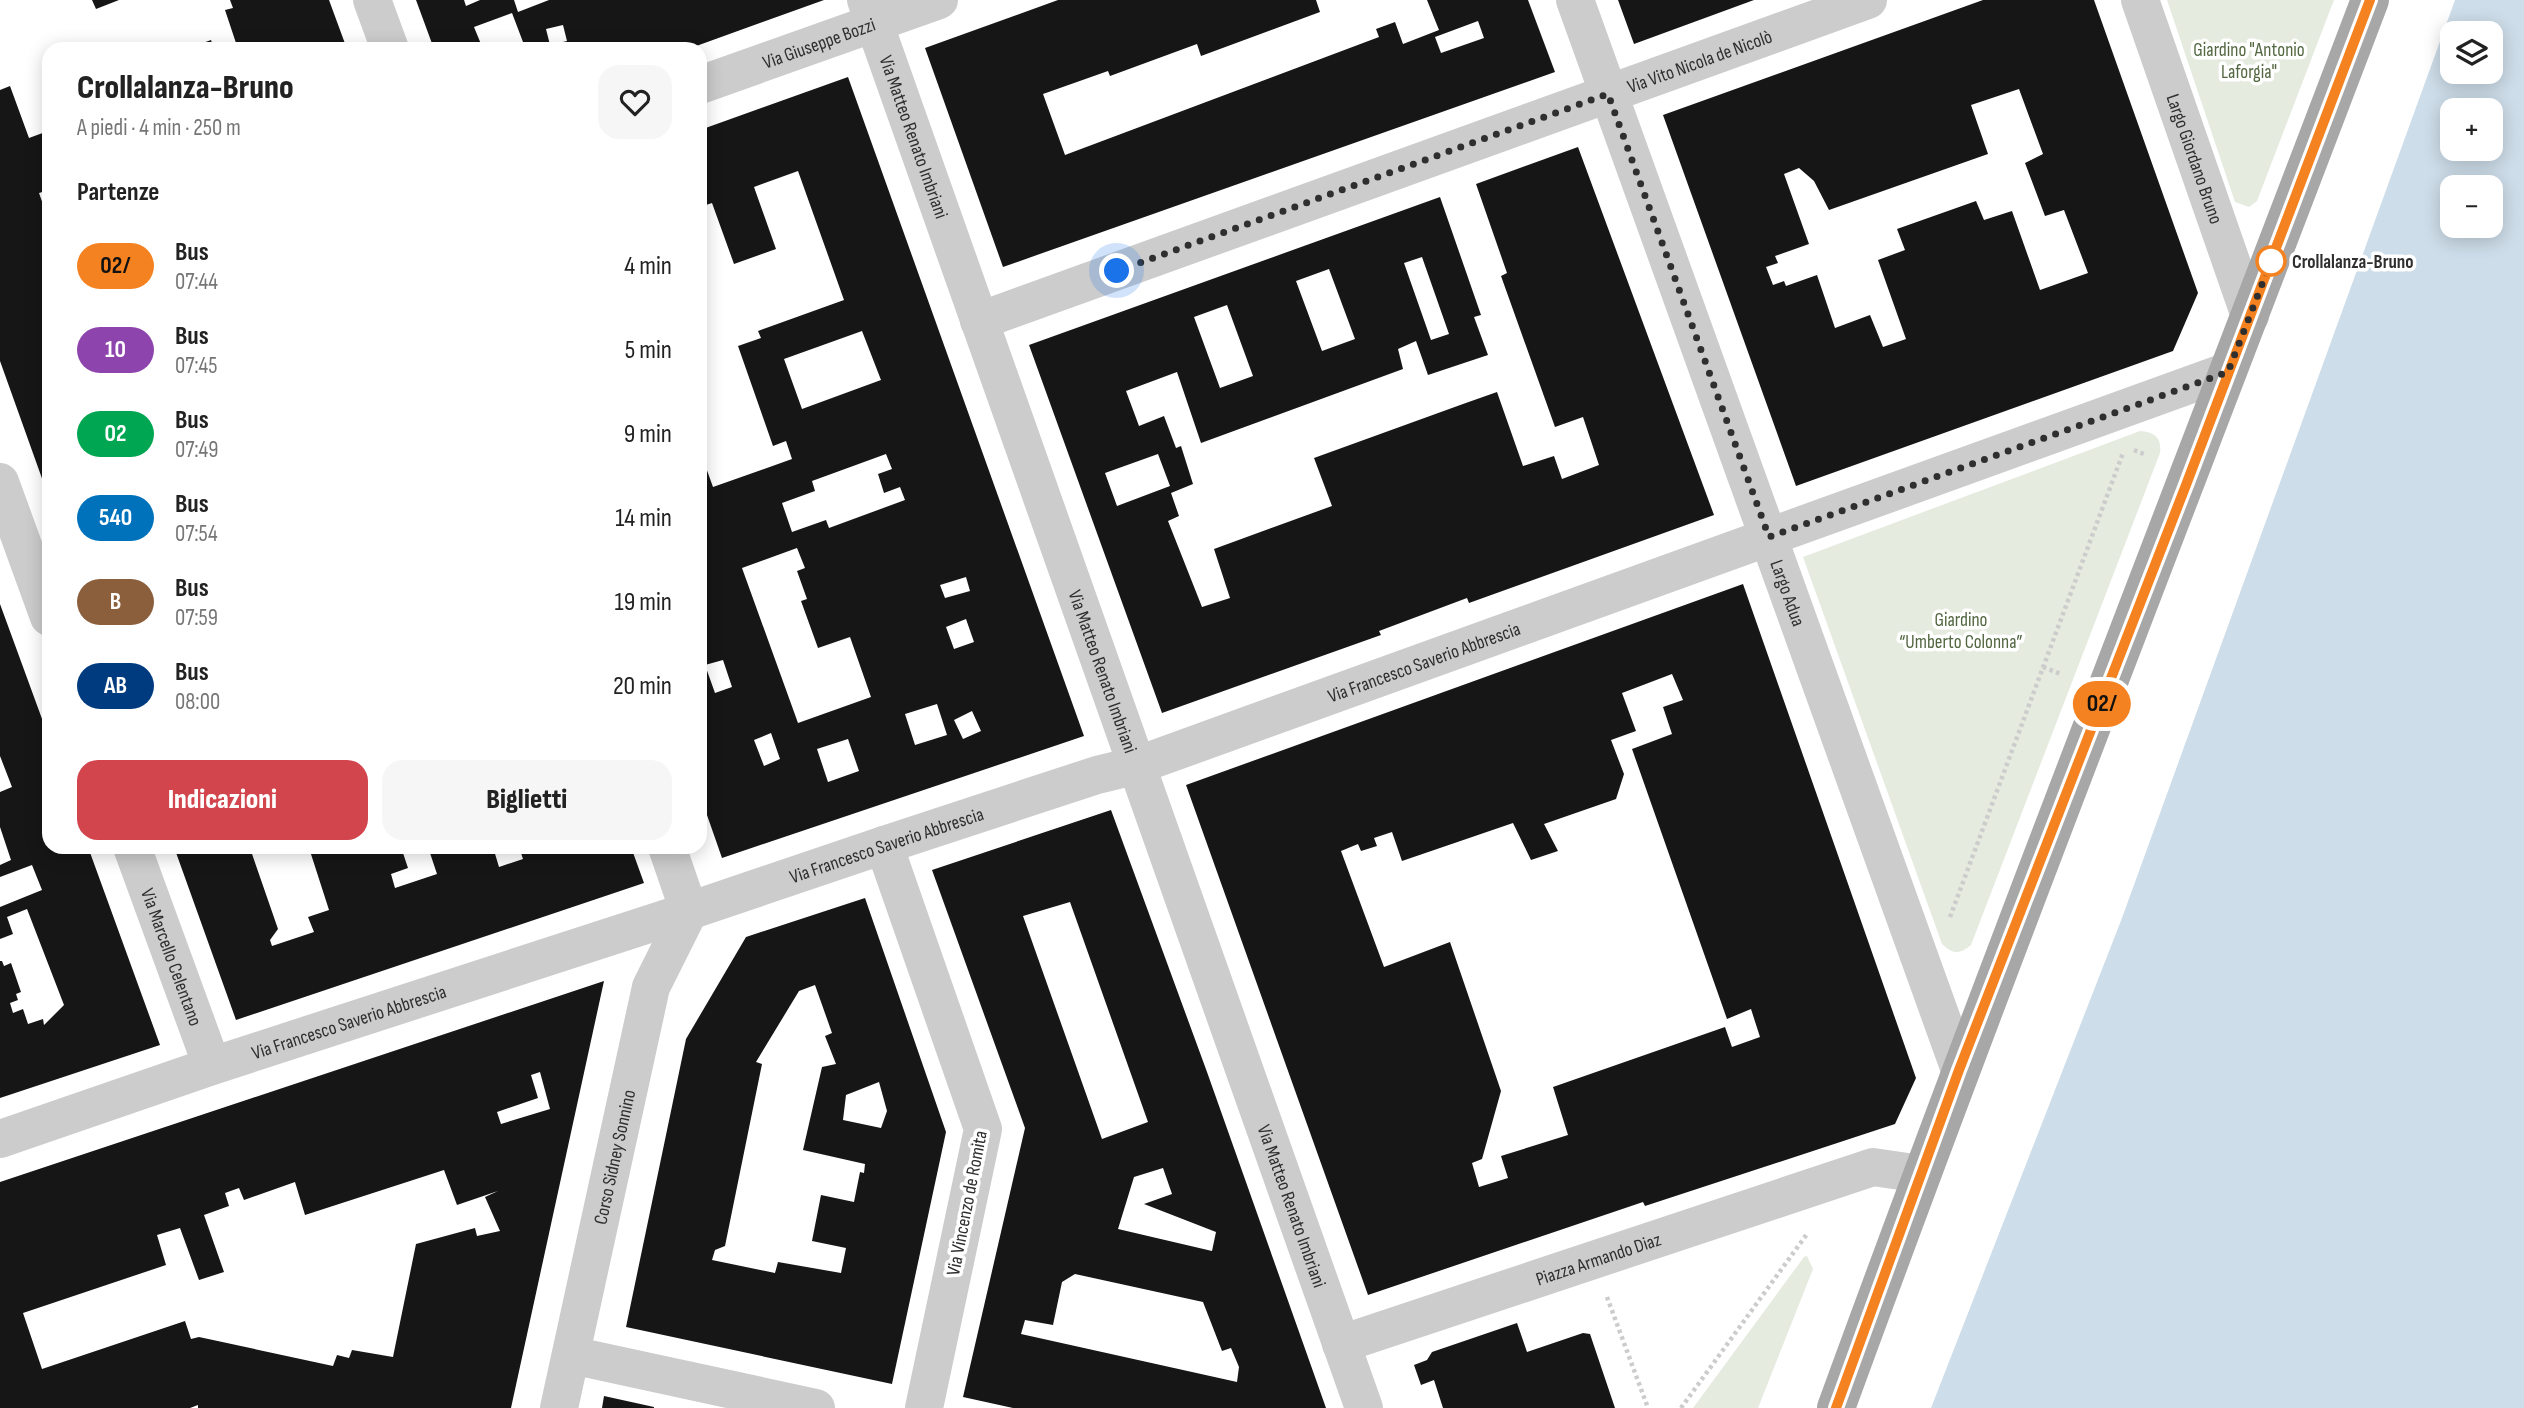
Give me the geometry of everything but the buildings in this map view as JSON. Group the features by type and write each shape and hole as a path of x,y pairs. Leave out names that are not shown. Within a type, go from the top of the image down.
{"main road":[{"path":"1836,1408 1959,1070 2370,0"}],"street":[{"path":"372,0 387,42"},
{"name":"Via Giuseppe Bozzi","path":"707,82 870,11 939,0"},
{"path":"1575,0 1769,537"},
{"name":"Via Vito Nicola de Nicolò","path":"979,321 1868,0"},
{"name":"Largo Giordano Bruno","path":"2140,0 2250,316"},
{"name":"Via Matteo Renato Imbriani","path":"870,11 1341,1344"},
{"name":"Largo Adua","path":"1959,1070 1769,537 2228,372"},
{"path":"0,482 42,598"},
{"name":"Via Francesco Saverio Abbrescia","path":"0,1139 212,1066 884,845 1097,775 1138,765 1769,537"},
{"name":"Via Vincenzo de Romita","path":"884,845 983,1129 924,1408"},
{"name":"Via Marcello Celentano","path":"135,854 212,1066"},
{"path":"669,854 689,911"},
{"name":"Corso Sidney Sonnino","path":"559,1408 651,987 689,911"},
{"name":"Piazza Armando Diaz","path":"1341,1344 1873,1167 1921,1174"},
{"path":"1341,1344 1364,1408"},
{"path":"570,1355 816,1408"}],"path":[{"path":"1950,918 2126,446 2146,455"},
{"path":"2043,667 2061,674"},
{"path":"1681,1408 1814,1225"},
{"path":"1603,1286 1648,1408"}],"green space":[{"name":"Giardino \"Antonio Laforgia\"","path":"2167,0 2334,0 2257,201 2249,207 2235,202"},
{"name":"Giardino “Umberto Colonna”","path":"2140,431 2156,436 2160,443 2160,453 1971,945 1960,952 1949,950 1942,944 1803,557"},
{"path":"1807,1256 1813,1269 1758,1408 1693,1408 1804,1257"}],"water":[{"path":"2455,0 2524,0 2524,1408 1931,1408 2122,918 2440,41 2440,84 2503,84 2503,21 2447,21"}],"bus line":[{"name":"02/","path":"1836,1408 1959,1070 2186,485 2370,0"}],"place":[{"name":"Crollalanza-Bruno","path":"2271,261"}],"route":[{"path":"1117,271 1608,94 1769,537 2228,372 2271,261"}]}
